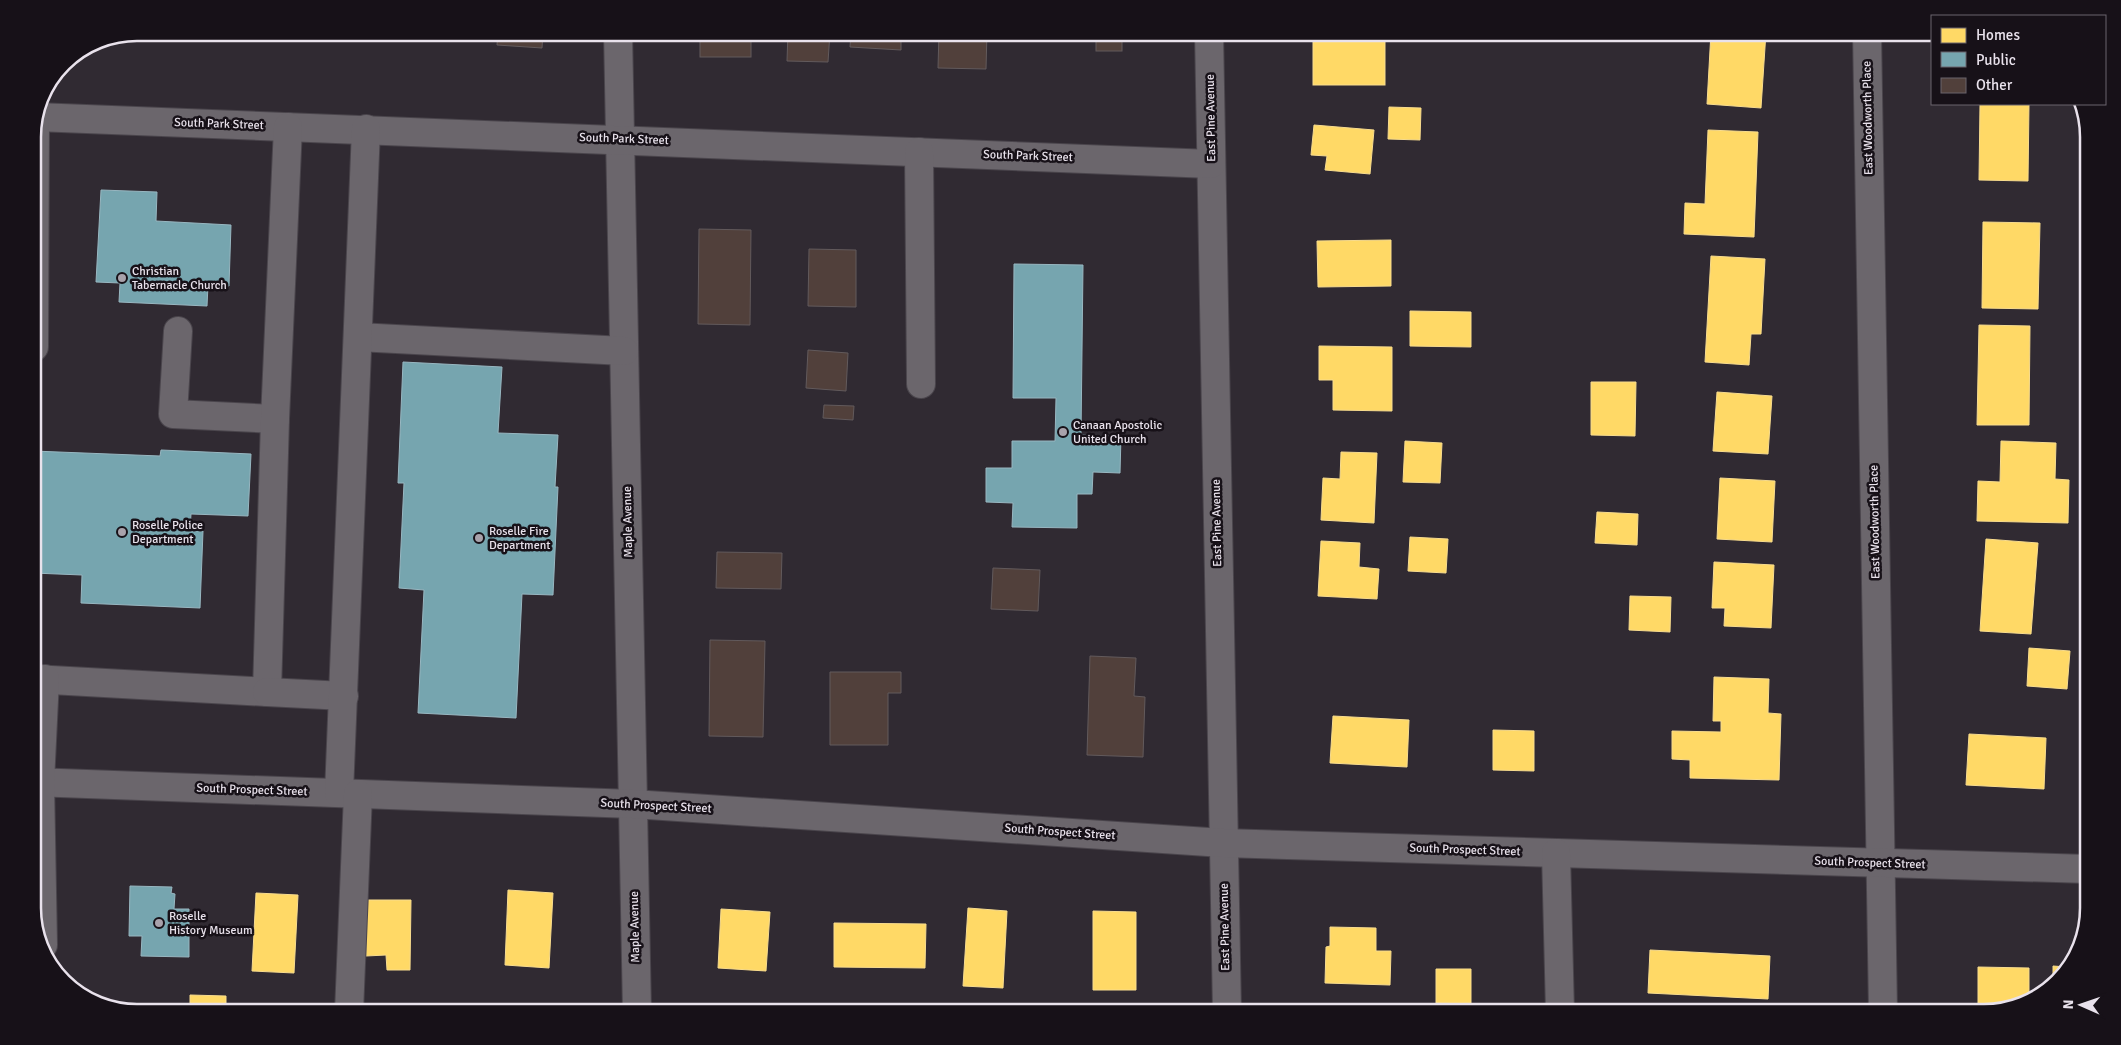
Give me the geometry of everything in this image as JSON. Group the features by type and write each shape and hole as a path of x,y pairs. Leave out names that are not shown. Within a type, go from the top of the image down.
{"street":[{"name":"Maple Avenue","path":"618,41 637,1004"},
{"name":"East Pine Avenue","path":"1209,41 1227,1004"},
{"name":"East Woodworth Place","path":"1867,41 1883,1004"},
{"name":"South Park Street","path":"44,117 1211,164"},
{"path":"267,692 275,419 288,127"},
{"path":"349,1004 348,794 344,696 366,130"},
{"path":"919,152 921,384"},
{"path":"178,331 173,414 275,419"},
{"path":"358,337 624,351"},
{"path":"41,679 344,696"},
{"name":"South Prospect Street","path":"41,782 633,804 1223,843 2080,869"},
{"path":"1556,853 1560,1004"},
{"path":"41,891 42,921"}],"building: Homes":[{"path":"1313,41 1385,41 1385,85 1313,85"},
{"path":"1710,41 1765,41 1761,108 1707,104"},
{"path":"1980,105 2029,105 2028,181 1979,180"},
{"path":"1389,107 1421,108 1420,140 1388,139"},
{"path":"1314,125 1374,130 1370,174 1325,170 1327,156 1311,155"},
{"path":"1708,130 1758,132 1754,237 1684,234 1685,203 1705,204"},
{"path":"1983,222 2040,223 2038,309 1982,308"},
{"path":"1391,240 1391,286 1318,287 1317,241"},
{"path":"1711,256 1765,259 1761,334 1751,334 1749,365 1705,362"},
{"path":"1410,311 1471,312 1471,347 1410,346"},
{"path":"1979,325 2030,326 2029,425 1977,425"},
{"path":"1319,346 1392,347 1392,411 1333,410 1333,380 1319,380"},
{"path":"1591,382 1636,382 1635,436 1591,435"},
{"path":"1717,392 1772,396 1768,454 1713,451"},
{"path":"1405,441 1442,443 1440,483 1403,482"},
{"path":"2001,441 2056,443 2055,479 2069,480 2068,523 1977,521 1978,481 2000,482"},
{"path":"1341,452 1377,453 1374,523 1321,520 1323,478 1340,479"},
{"path":"1720,478 1775,481 1772,542 1717,539"},
{"path":"1597,512 1638,514 1637,545 1595,543"},
{"path":"1410,537 1448,539 1446,573 1408,571"},
{"path":"1986,539 2038,543 2031,634 1980,631"},
{"path":"1321,541 1360,543 1359,567 1379,569 1377,599 1318,596"},
{"path":"1714,562 1774,565 1771,628 1724,626 1725,608 1712,608"},
{"path":"1630,596 1671,597 1670,632 1629,630"},
{"path":"2029,648 2070,651 2067,689 2027,686"},
{"path":"1714,677 1769,679 1768,713 1781,714 1779,780 1690,778 1690,760 1672,759 1672,731 1721,732 1721,721 1713,721"},
{"path":"1333,716 1409,720 1407,767 1330,763"},
{"path":"1493,730 1534,731 1534,771 1493,770"},
{"path":"1969,734 2046,738 2044,789 1966,785"},
{"path":"508,890 553,893 549,968 505,965"},
{"path":"256,893 298,895 294,973 252,971"},
{"path":"367,900 411,900 410,970 387,970 386,955 366,956"},
{"path":"968,908 1007,911 1003,988 963,986"},
{"path":"721,909 770,912 766,971 718,968"},
{"path":"1093,911 1136,912 1136,990 1093,990"},
{"path":"834,923 926,924 925,968 834,967"},
{"path":"1330,927 1376,928 1376,951 1391,951 1390,985 1325,983 1326,947 1330,946"},
{"path":"1650,950 1770,956 1768,999 1648,993"},
{"path":"2053,966 2060,966 2056,971 2053,974"},
{"path":"1978,967 2029,968 2029,992 1996,1003 1978,1004"},
{"path":"1436,969 1471,969 1471,1004 1436,1003"},
{"path":"190,995 226,996 226,1004 190,1004"}],"building: Public":[{"path":"101,190 157,192 156,221 231,225 229,286 208,285 207,306 119,302 120,283 96,282"},
{"path":"1014,264 1083,265 1081,435 1121,436 1120,473 1093,472 1092,494 1077,494 1077,528 1012,527 1013,503 986,502 986,468 1012,468 1012,441 1055,441 1056,398 1013,398"},
{"name":"Roselle Fire Department","path":"403,362 502,367 498,433 558,435 555,487 558,487 553,595 522,594 516,718 418,713 424,590 399,588 404,483 398,483"},
{"path":"161,450 251,454 248,516 191,514 190,531 203,531 200,608 81,603 82,575 41,573 41,451 160,456"},
{"name":"Roselle History Museum","path":"130,886 172,887 171,893 175,894 174,909 189,909 189,957 141,956 142,936 129,936"}],"building: Other":[{"path":"497,41 542,41 542,48 497,45"},
{"path":"700,41 751,41 751,57 700,57"},
{"path":"788,41 829,41 828,62 787,61"},
{"path":"850,41 901,41 901,50 850,47"},
{"path":"939,41 987,41 986,69 938,68"},
{"path":"1096,41 1122,41 1122,51 1096,51"},
{"path":"699,229 751,230 750,325 698,324"},
{"path":"809,249 856,250 856,307 808,306"},
{"path":"808,350 848,353 846,391 806,388"},
{"path":"824,405 854,406 853,420 823,418"},
{"path":"717,552 782,553 781,589 716,588"},
{"path":"993,568 1040,570 1038,611 991,609"},
{"path":"710,640 765,641 763,737 709,736"},
{"path":"1090,656 1136,658 1134,696 1145,697 1143,757 1087,755"},
{"path":"830,672 901,672 901,693 888,693 888,745 830,745"}],"place":[{"name":"Christian Tabernacle Church","path":"122,278"},
{"name":"Canaan Apostolic United Church","path":"1063,432"},
{"name":"Roselle Police Department","path":"122,532"},
{"name":"Roselle Fire Department","path":"479,538"},
{"name":"Roselle History Museum","path":"159,923"}]}
